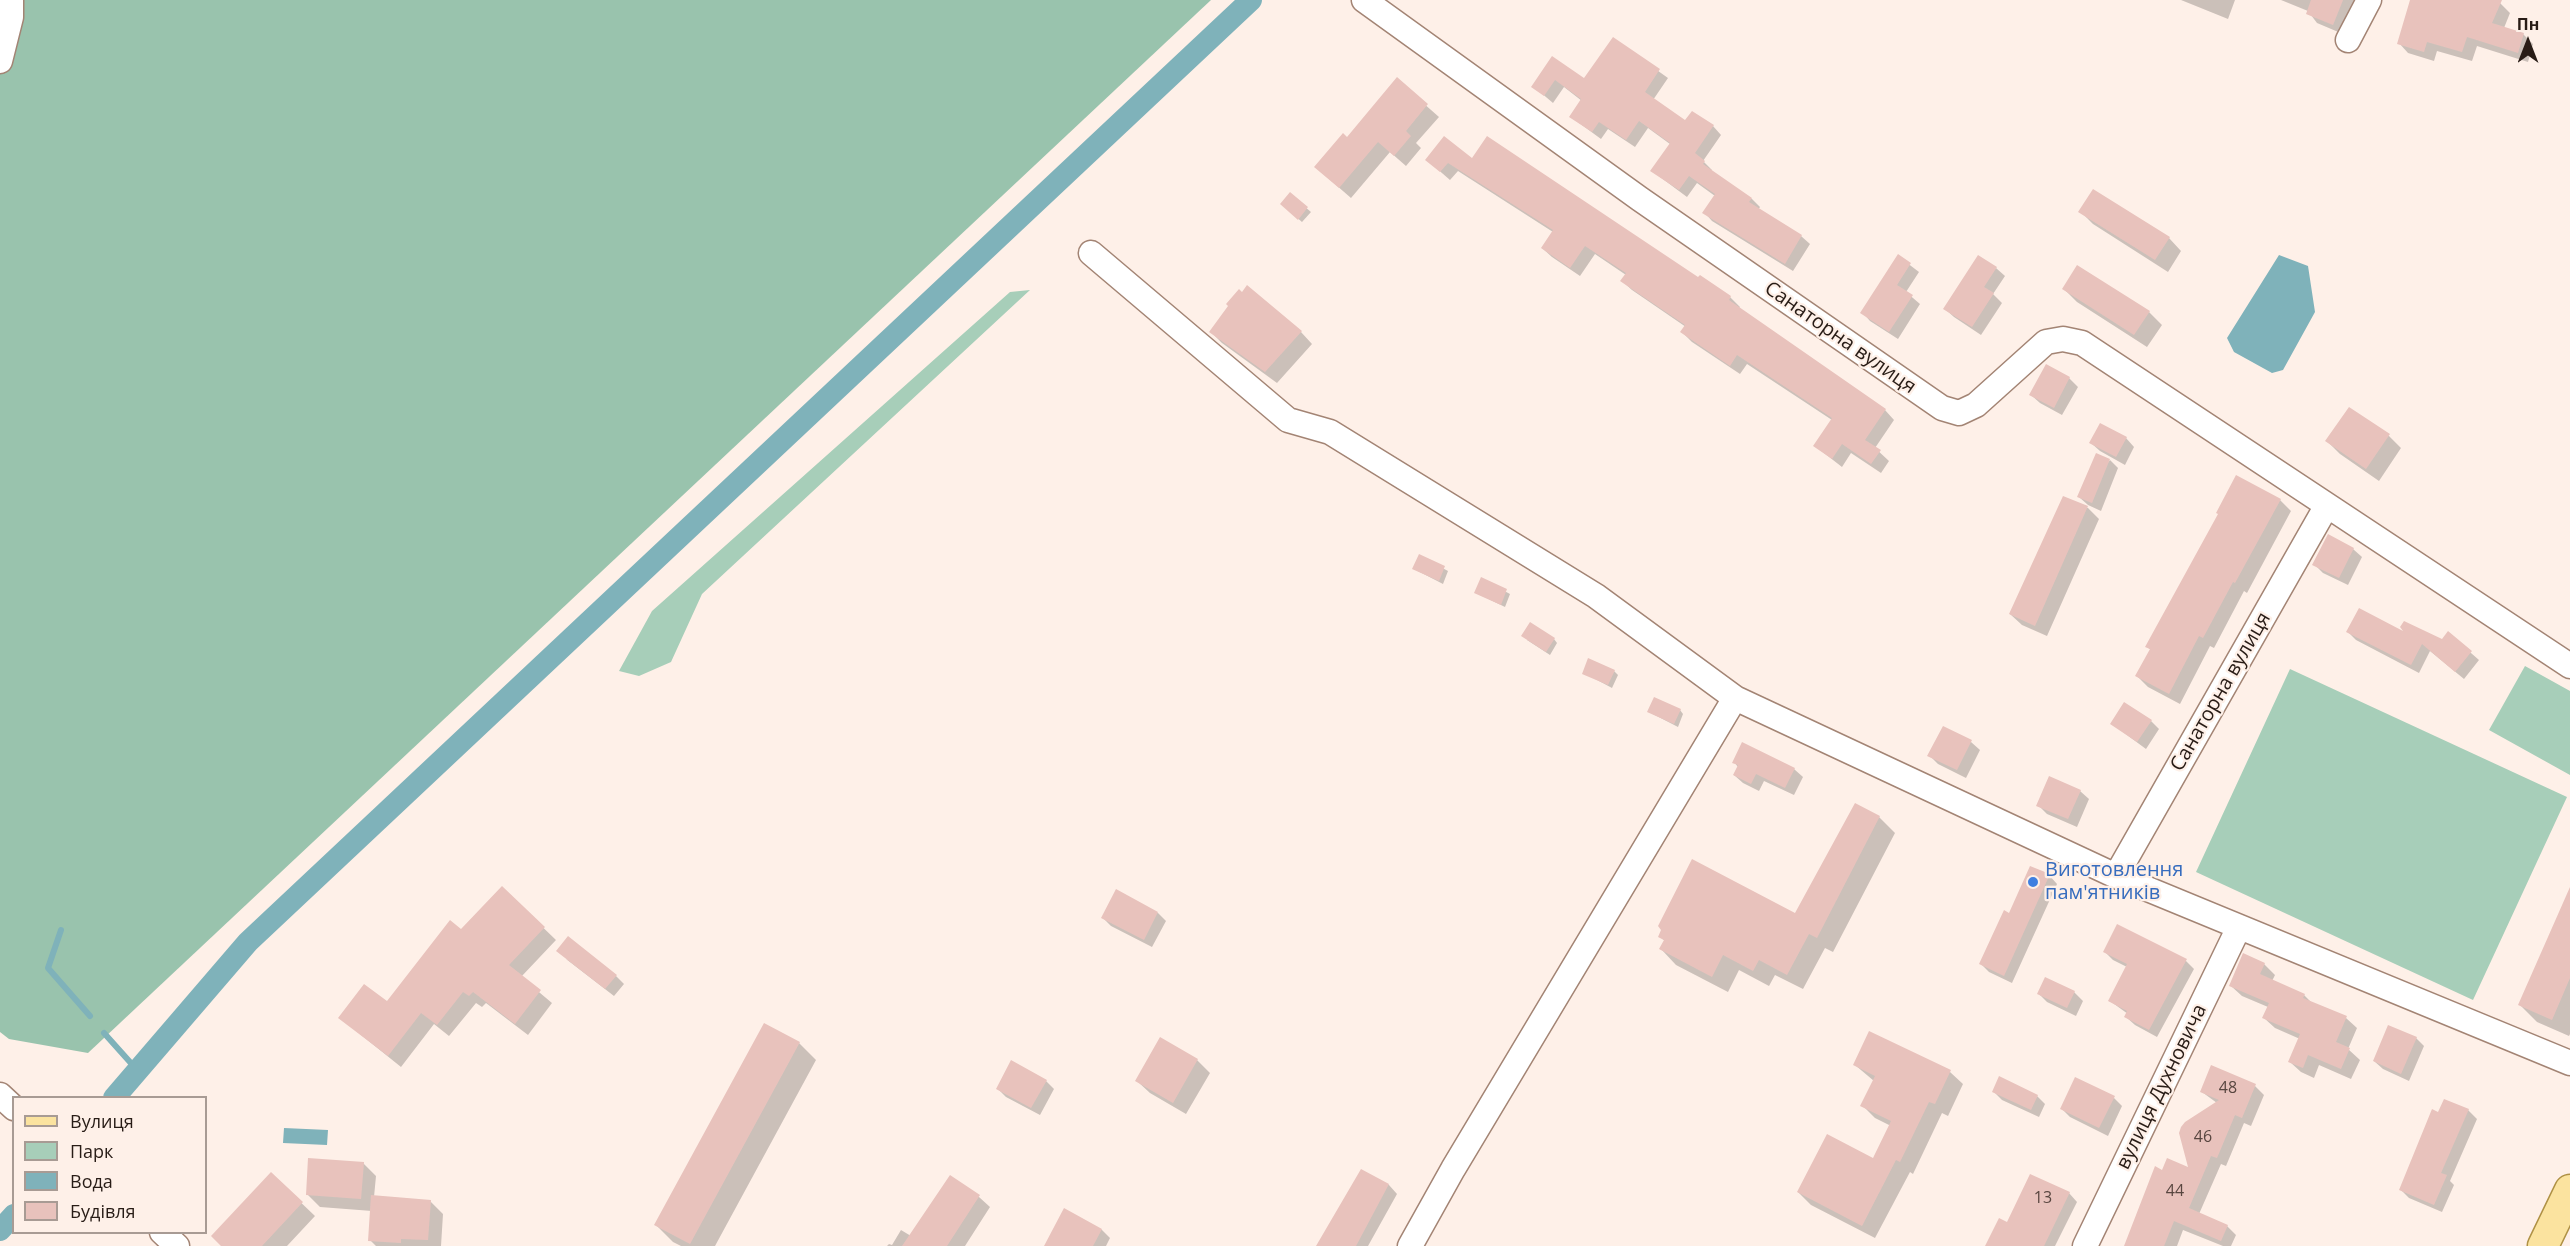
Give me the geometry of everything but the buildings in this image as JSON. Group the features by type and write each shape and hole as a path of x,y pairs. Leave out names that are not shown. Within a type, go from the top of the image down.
{"main road":[{"path":"2543,1246 2570,1190"}],"street":[{"path":"0,61 11,17 11,0"},
{"name":"Санаторна вулиця","path":"1364,0 1640,199 1942,408 1959,413 1976,405 2046,342 2062,339 2082,343 2326,507 2570,666"},
{"path":"2348,40 2369,0"},
{"path":"1091,254 1288,420 1330,432 1576,584 1734,698 2115,876 2570,1063"},
{"name":"Санаторна вулиця","path":"2115,876 2326,507"},
{"path":"1410,1246 1459,1159 1734,698"},
{"name":"вулиця Духновича","path":"2085,1246 2239,927"},
{"path":"163,1234 177,1246"}],"green space":[{"path":"0,0 1211,0 88,1053 9,1039 0,1032"},
{"path":"1030,290 702,594 671,662 639,676 619,671 652,611 1010,292"},
{"path":"2525,666 2570,691 2570,775 2489,730"},
{"path":"2290,669 2567,797 2473,1000 2196,872"}],"water":[{"path":"2279,255 2308,266 2315,312 2283,370 2272,373 2234,352 2227,338"},
{"path":"284,1128 328,1130 327,1145 283,1143"}],"waterway":[{"path":"116,1096 248,942 1251,0"},
{"path":"61,930 48,968 90,1016"},
{"path":"104,1033 138,1071"},
{"path":"0,1230 12,1217"}],"place":[{"name":"Виготовлення пам'ятників","path":"2033,882"}]}
